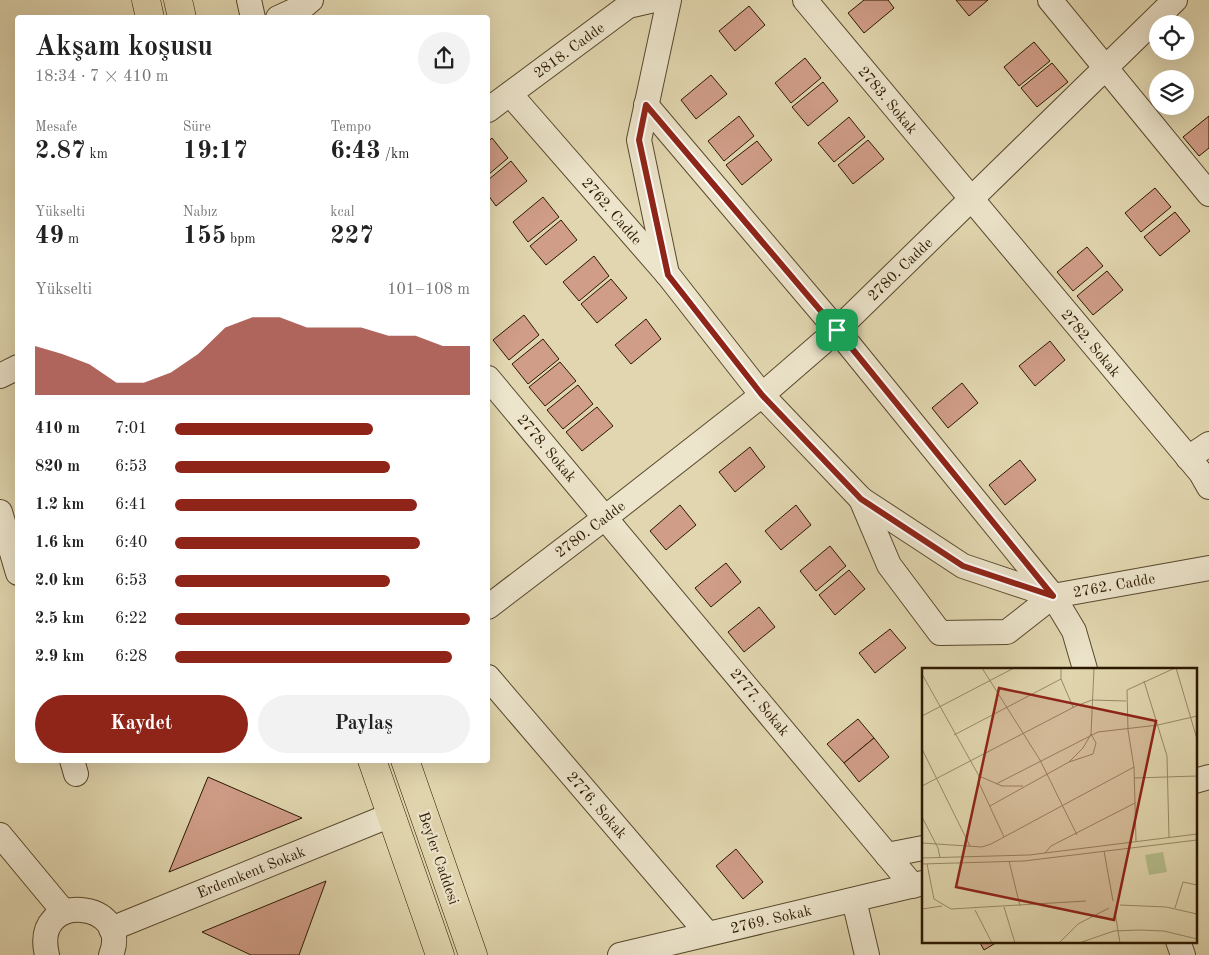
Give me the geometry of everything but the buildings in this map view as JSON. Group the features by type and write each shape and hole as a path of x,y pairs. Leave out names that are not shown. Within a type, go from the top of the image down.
{"main road":[{"path":"146,0 149,15"},
{"path":"178,0 181,15"},
{"name":"Beyler Caddesi","path":"373,763 440,955"},
{"name":"Beyler Caddesi","path":"406,763 474,955"},
{"path":"391,815 420,803"}],"street":[{"path":"249,0 252,15"},
{"path":"284,15 304,6 311,0"},
{"name":"2818. Cadde","path":"490,109 628,6 654,0"},
{"path":"668,275 639,140 669,0"},
{"name":"2783. Sokak","path":"804,0 971,201"},
{"path":"1050,0 1107,67 1209,194"},
{"name":"2780. Cadde","path":"490,605 762,395 837,330 971,201 1174,0"},
{"name":"2762. Cadde","path":"510,94 668,275 762,395 861,499 963,566 1053,596 1209,568"},
{"path":"646,105 837,330 1053,596 1074,631 1085,668"},
{"name":"2782. Sokak","path":"971,201 1188,458 1209,487"},
{"path":"0,376 15,368"},
{"name":"2778. Sokak","path":"490,380 606,517"},
{"path":"1188,458 1209,444"},
{"path":"861,499 889,565 940,633 1007,632 1053,596"},
{"path":"0,512 15,563"},
{"name":"2777. Sokak","path":"606,517 887,855 918,884"},
{"name":"2776. Sokak","path":"490,679 707,933"},
{"path":"1196,781 1209,777"},
{"name":"Erdemkent Sokak","path":"111,929 391,815"},
{"path":"0,835 64,912"},
{"path":"887,855 922,848"},
{"name":"2769. Sokak","path":"620,955 918,884"},
{"path":"854,900 867,955"},
{"path":"47,955 45,946 49,926 64,912 74,909 90,911 105,919 114,939 111,955"},
{"path":"1178,942 1183,955"}],"route":[{"path":"646,105 837,330 1053,596 963,566 861,499 762,395 668,275 639,140 646,105"}]}
